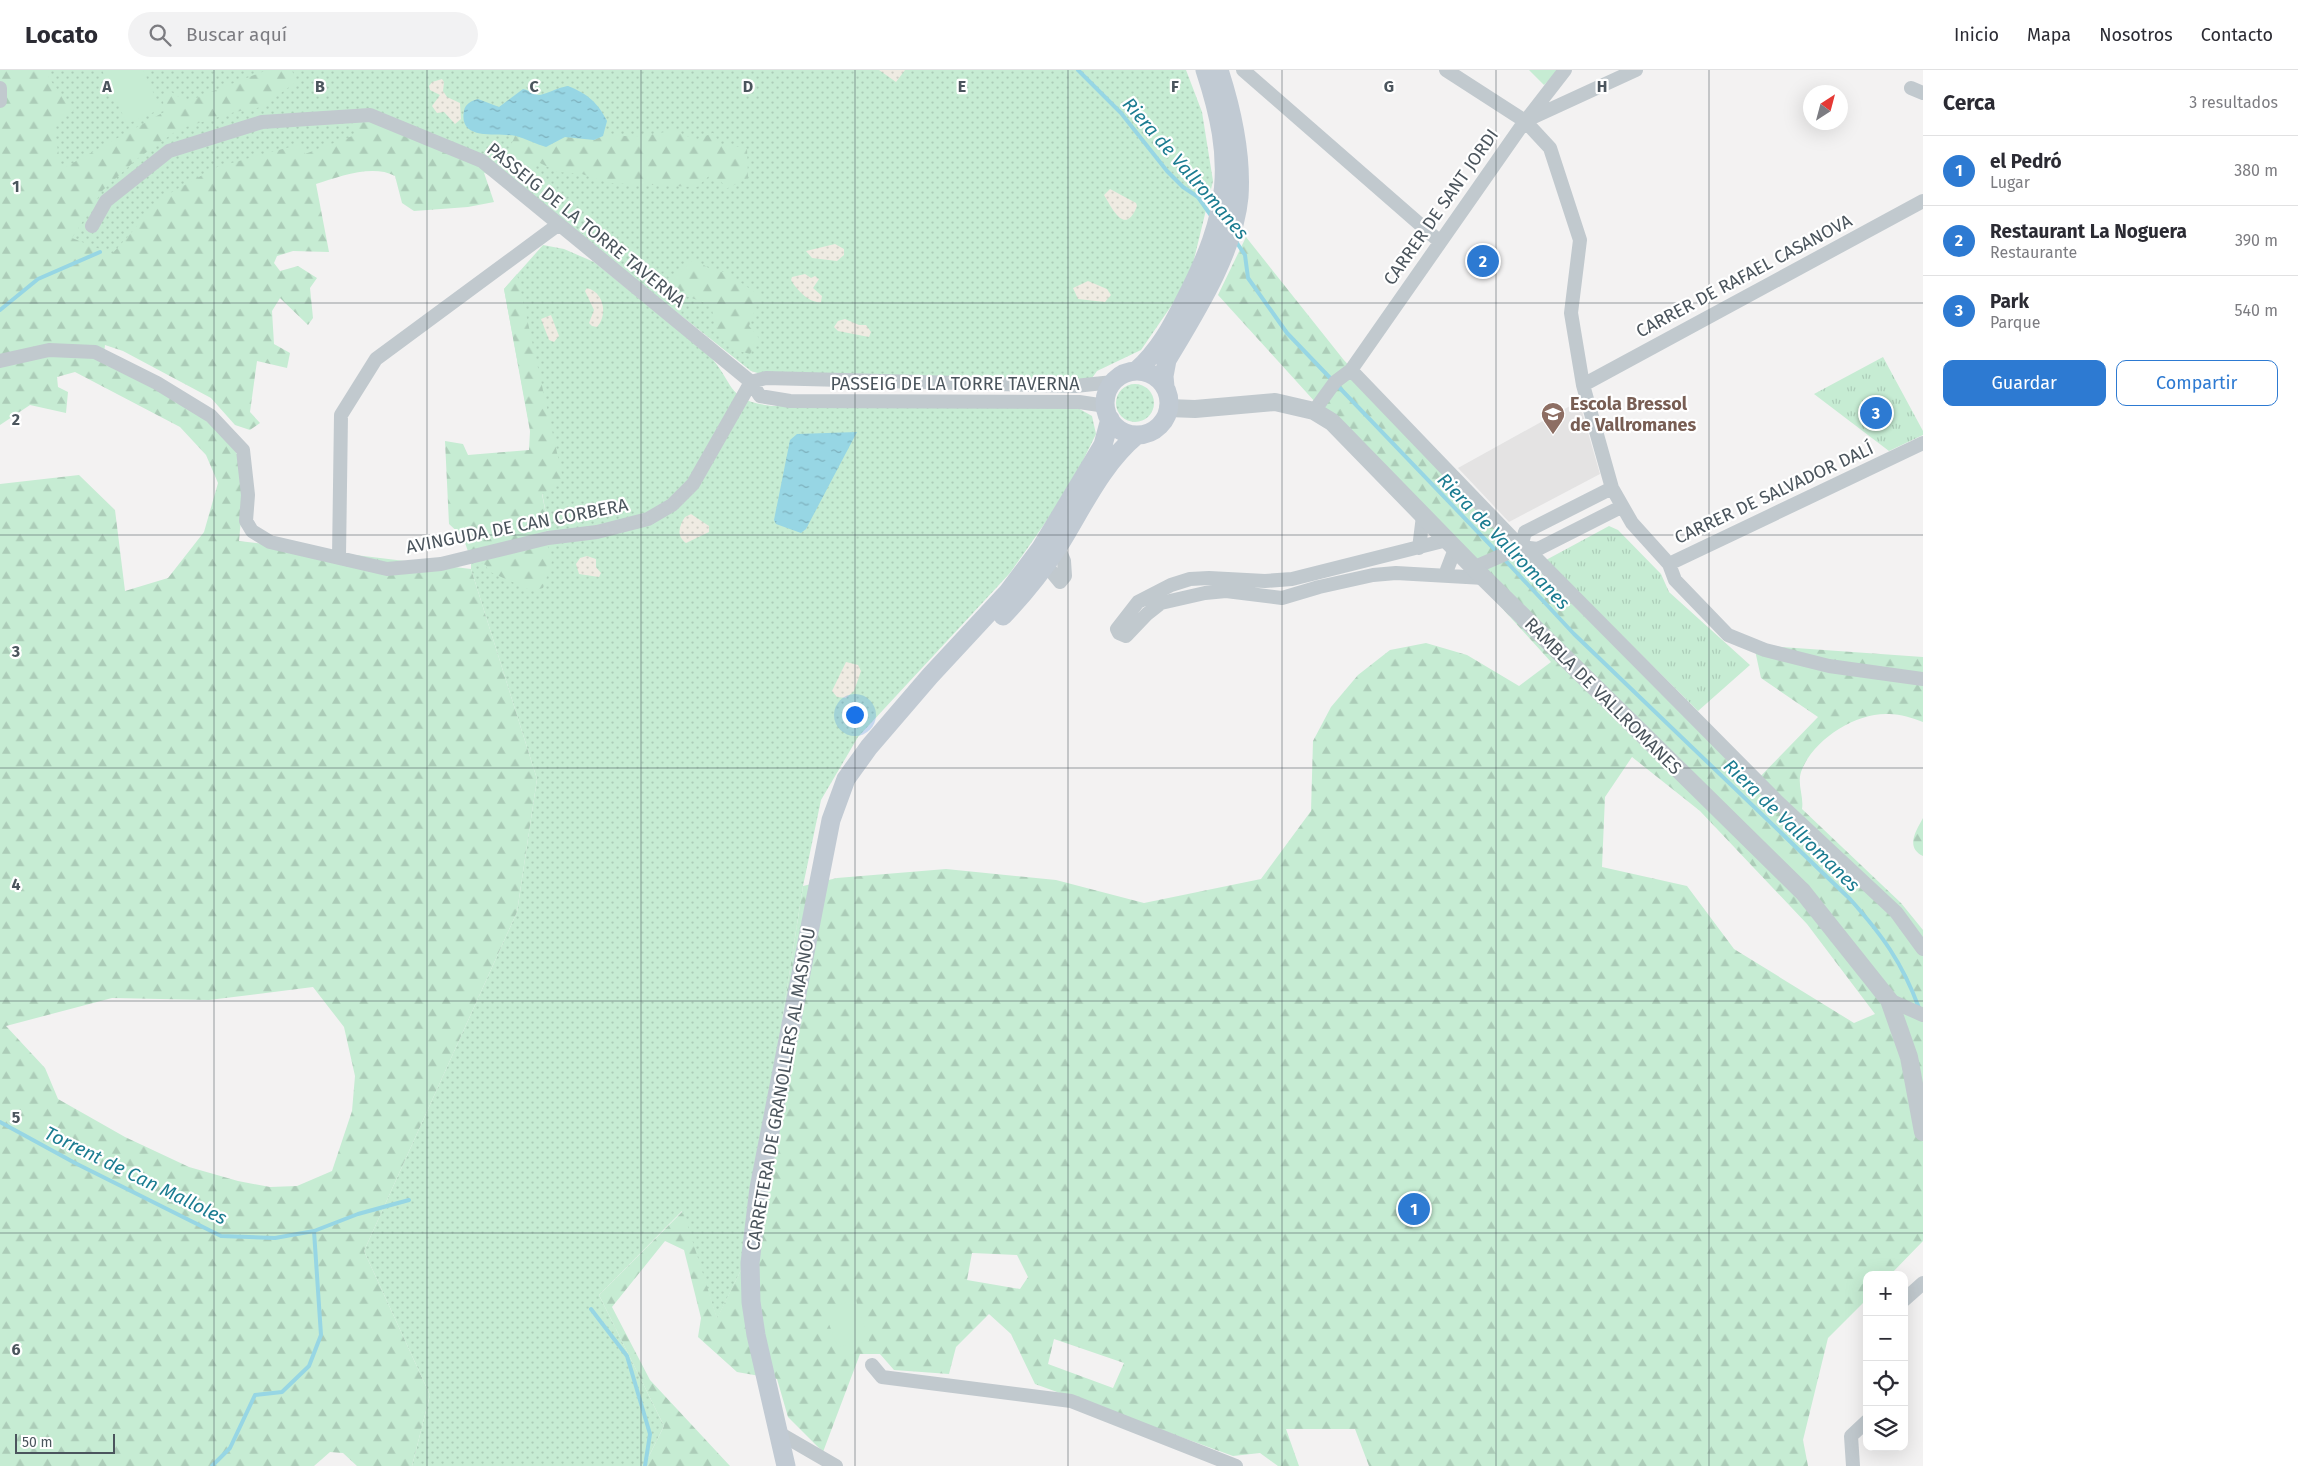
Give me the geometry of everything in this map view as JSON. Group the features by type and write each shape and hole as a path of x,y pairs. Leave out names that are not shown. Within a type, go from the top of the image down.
{"main road":[{"path":"1204,70 1216,112 1223,151 1228,216"},
{"path":"1165,387 1152,374 1136,370 1126,372 1109,387 1108,413 1124,432 1136,435 1148,432 1158,426 1166,416 1168,408 1164,376 1167,360 1215,256 1228,216 1239,199 1238,152 1219,70"},
{"path":"1136,370 1147,361 1162,342 1215,256"},
{"name":"CARRETERA DE GRANOLLERS AL MASNOU","path":"886,726 970,650 1029,588 1103,445 1108,413"},
{"name":"CARRETERA DE GRANOLLERS AL MASNOU","path":"786,1466 756,1335 751,1302 751,1247 759,1188 831,820 846,778 886,726 1008,592 1048,553 1105,469 1118,452 1136,435"}],"street":[{"path":"1243,70 1439,241"},
{"path":"1446,70 1525,121 1550,148 1580,240 1571,313 1583,385 1612,488 1621,507 1669,564 1675,580 1728,635 1765,650 1829,666 1923,679"},
{"path":"1525,121 1565,70"},
{"name":"CARRER DE SANT JORDI","path":"1314,412 1335,382 1351,370 1439,241 1525,121 1636,70"},
{"path":"0,88 0,101"},
{"name":"PASSEIG DE LA TORRE TAVERNA","path":"92,226 106,201 169,151 262,122 370,115 482,161 750,382 760,396 790,401 1079,402 1108,413"},
{"name":"CARRER DE RAFAEL CASANOVA","path":"1583,385 1923,201"},
{"path":"339,557 341,415 376,359 560,224"},
{"name":"AVINGUDA DE CAN CORBERA","path":"0,360 49,350 95,352 157,383 211,416 243,450 248,496 246,521 252,531 270,542 387,569 440,564 548,538 597,532 648,519 672,505 693,484 750,382"},
{"path":"1351,370 1521,547 1536,558 1776,800 1896,912 1923,949"},
{"name":"PASSEIG DE LA TORRE TAVERNA","path":"750,382 766,378 1075,386 1113,382"},
{"name":"RAMBLA DE VALLROMANES","path":"1168,408 1195,409 1275,402 1314,412 1332,422 1479,573 1803,892 1890,1000 1909,1057 1923,1132"},
{"name":"CARRER DE SALVADOR DALÍ","path":"1669,564 1920,449"},
{"path":"1521,547 1526,532 1612,488"},
{"path":"1445,576 1451,544 1419,548 1292,579 1209,578 1190,580 1171,585 1138,602 1122,619 1117,629 1119,633 1126,636 1147,614 1161,603 1205,593 1226,591 1282,598 1319,587 1373,575 1420,573 1445,576 1479,573 1521,547 1538,549 1621,507"},
{"path":"1419,548 1422,516"},
{"path":"1048,553 1060,582"},
{"path":"1048,553 1064,561 1065,576 1060,582"},
{"path":"1029,588 1040,582 1051,580 1060,582"},
{"path":"1890,1000 1923,1016"},
{"path":"1908,1296 1923,1283"},
{"path":"872,1365 882,1377 1071,1401 1236,1466"},
{"path":"1853,1466 1851,1436 1863,1425"},
{"path":"779,1433 836,1466"},
{"path":"808,1450 815,1466"}],"shaded area":[{"name":"Escola Bressol de Vallromanes","path":"1579,401 1600,474 1509,522 1458,468"}],"green space":[{"path":"0,70 46,70 50,80 74,110 53,127 62,169 164,112 163,99 170,91 186,102 267,70 292,70 296,82 262,107 235,112 179,129 137,159 103,190 72,238 112,254 163,197 217,167 301,144 305,154 355,135 352,122 371,117 481,164 494,202 468,207 414,211 402,203 395,176 376,171 345,175 316,184 329,252 293,251 277,256 274,263 280,271 298,266 317,278 310,288 313,318 308,325 280,298 272,311 274,344 290,353 287,368 257,361 250,412 260,423 250,430 235,425 211,398 123,351 105,345 103,363 193,411 224,436 235,450 241,469 242,481 239,541 471,569 537,779 517,912 364,1251 430,1395 412,1466 357,1466 343,1453 330,1452 314,1466 0,1466 0,484 79,475 115,510 125,591 168,578 204,532 218,483 206,455 180,427 75,372 57,377 58,387 68,392 66,413 30,405 0,425","holes":["313,987 344,1027 355,1076 352,1111 332,1171 297,1186 270,1187 238,1181 189,1167 125,1137 58,1099 45,1068 6,1026 112,998 209,1000"]},
{"path":"28,70 1186,70 1202,112 1213,181 1189,280 1141,350 1097,371 1090,381 767,376 751,371 564,223 487,174 388,130 122,265 59,246"},
{"path":"102,70 143,70 161,109 127,124"},
{"path":"1529,70 1560,70 1544,85"},
{"path":"674,130 695,140 713,133 721,145 747,148 748,178 726,189 721,181 710,175 697,187 609,183 582,174 558,172 540,163 526,166 506,156 515,136 546,147 565,137 594,140 603,136 604,131 621,136 630,136"},
{"path":"1246,237 1343,359 1506,539 1754,783 1818,717 1761,678 1753,641 1769,646 1923,657 1923,722 1902,715 1889,714 1863,718 1850,723 1837,730 1815,749 1807,760 1800,777 1802,809 1901,903 1923,930 1923,1241 1894,1271 1863,1271 1863,1303 1828,1338 1803,1440 1808,1466 1369,1466 1355,1429 1286,1429 1299,1466 1278,1466 1260,1453 1233,1456 1035,1384 1011,1334 989,1314 956,1347 949,1374 894,1370 880,1354 860,1354 823,1452 788,1417 777,1379 737,1372 698,1337 701,1318 684,1250 665,1241 612,1307 650,1380 730,1466 644,1466 664,1426 599,1295 683,1211 717,1318 744,1264 803,886 837,878 946,869 1056,880 1144,903 1261,879 1311,811 1313,741 1331,707 1358,675 1390,650 1426,643 1467,655 1519,686 1551,662 1218,295","holes":["1632,757 1700,811 1807,924 1875,1014 1854,1023 1734,949 1687,886 1602,867 1605,797","972,1253 1017,1255 1028,1277 1020,1289 967,1280","1054,1339 1124,1363 1113,1388 1048,1364"]},
{"path":"543,245 564,249 594,262 709,355 733,390 746,400 772,406 1076,407 1092,416 1096,434 1069,489 1010,573 858,737 821,800 803,886 744,1264 717,1319 682,1211 599,1295 664,1426 644,1466 412,1466 430,1395 364,1251 517,912 537,779 471,569 471,560 549,530 504,289"},
{"path":"694,259 715,272 726,272 760,296 749,326 759,338 750,354 731,347 721,337 715,323 711,305 664,288"},
{"path":"517,274 562,475 558,485 542,494 549,530 542,533 553,558 543,588 532,591 488,571 486,565 471,560 463,537 449,524 445,441 463,444 468,455 529,450 530,431 504,289"},
{"path":"1883,357 1923,431 1923,435 1889,451 1814,394"},
{"path":"1135,384 1149,389 1154,403 1149,417 1135,422 1121,417 1116,403 1121,389"},
{"path":"1609,526 1618,530 1661,574 1669,592 1750,665 1698,711 1546,560"},
{"path":"1923,818 1923,856 1914,848 1913,843 1915,833"},
{"path":"856,1300 869,1341 838,1347 823,1309"}],"sand":[{"path":"879,70 905,70 896,82"},
{"path":"442,79 444,82 443,91 447,97 460,103 461,119 455,124 444,112 437,113 432,106 440,95 430,90 429,86 432,82"},
{"path":"1110,189 1136,203 1137,206 1128,219 1123,220 1119,217 1104,195"},
{"path":"835,244 844,249 844,255 837,261 812,258 806,251"},
{"path":"805,274 811,278 815,276 819,279 813,288 822,296 821,302 812,301 796,288 791,280 792,277"},
{"path":"1088,281 1107,289 1111,295 1105,302 1078,299 1073,288"},
{"path":"587,288 593,290 601,299 603,310 597,327 589,323 594,310 585,291"},
{"path":"551,315 559,336 554,342 549,340 541,319"},
{"path":"845,319 859,325 866,325 871,332 869,337 838,331 834,327 838,321"},
{"path":"691,514 709,526 709,532 686,543 681,537 680,527 685,517"},
{"path":"587,556 596,559 596,567 601,573 599,577 579,574 576,564 580,558"},
{"path":"846,662 858,665 861,671 854,691 846,698 837,697 832,691"}],"water":[{"path":"568,86 587,96 600,109 607,121 603,136 594,140 565,137 546,147 516,136 481,134 467,127 464,121 466,106 475,100 478,99 499,107 523,89 540,95"},
{"path":"857,432 806,529 801,533 776,524 774,520 790,440 797,434"}],"waterway":[{"name":"Riera de Vallromanes","path":"1078,70 1121,113 1167,171 1183,187 1198,197 1212,217"},
{"name":"Riera de Vallromanes","path":"1235,240 1245,255 1248,278 1287,333 1499,554"},
{"path":"0,310 38,279 100,252"},
{"name":"Riera de Vallromanes","path":"1504,559 1574,634 1850,899 1890,950 1906,977 1919,1008"},
{"name":"Torrent de Can Malloles","path":"0,1122 75,1163 221,1236 275,1238 314,1231 358,1214 409,1200"},
{"path":"212,1466 230,1448 255,1395 282,1392 309,1366 321,1335 314,1231"},
{"path":"591,1309 627,1356 650,1434 645,1466"}],"place":[{"name":"Restaurant La Noguera","path":"1483,261"},
{"name":"Park","path":"1876,413"},
{"name":"Escola Bressol de Vallromanes","path":"1553,435"},
{"name":"el Pedró","path":"1414,1209"}]}
